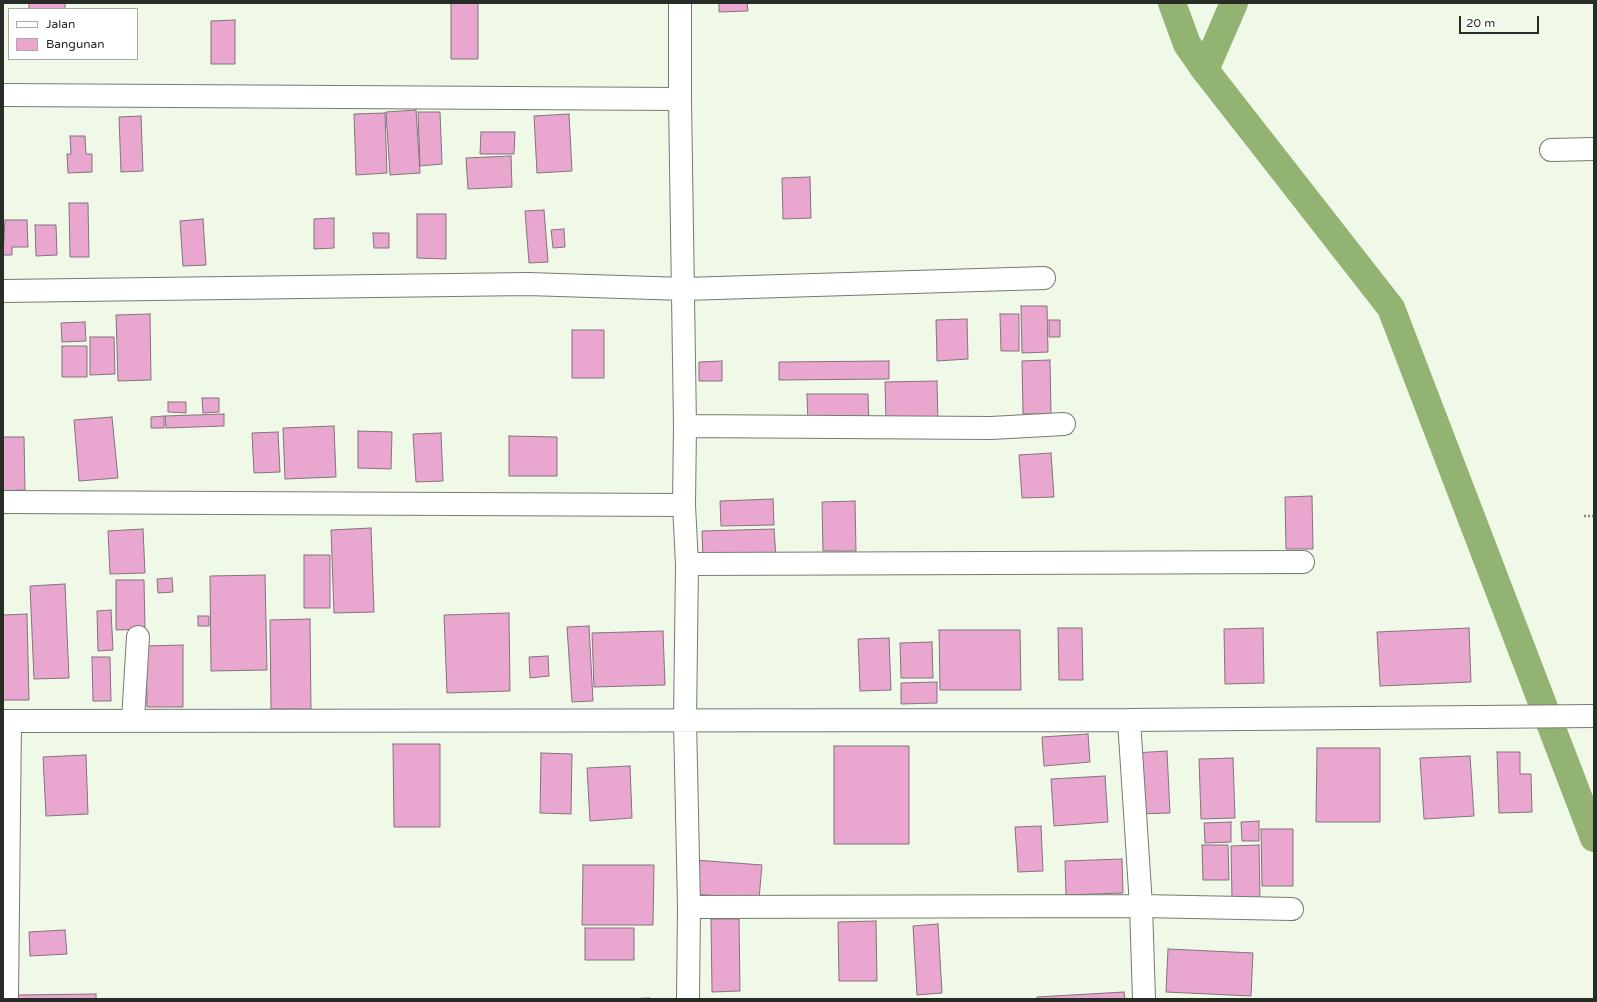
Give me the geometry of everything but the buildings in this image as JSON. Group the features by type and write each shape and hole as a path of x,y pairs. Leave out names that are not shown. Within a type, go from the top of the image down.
{"street":[{"path":"680,3 680,99 684,289 684,505 687,564 685,720 689,907 688,999"},
{"path":"3,95 680,99"},
{"path":"1551,150 1594,149"},
{"path":"3,291 528,284 684,289 1044,278"},
{"path":"685,426 991,428 1064,424"},
{"path":"3,502 684,505"},
{"path":"687,564 1303,562"},
{"path":"133,720 138,637"},
{"path":"7,999 7,721 1129,720 1589,716"},
{"path":"1129,720 1141,906 1144,999"},
{"path":"689,907 1141,906 1292,908"}],"path":[{"path":"1584,516 1594,516"}],"waterway":[{"path":"1172,3 1187,44 1205,70 1391,308 1594,838"},
{"path":"1205,70 1234,3"}]}
